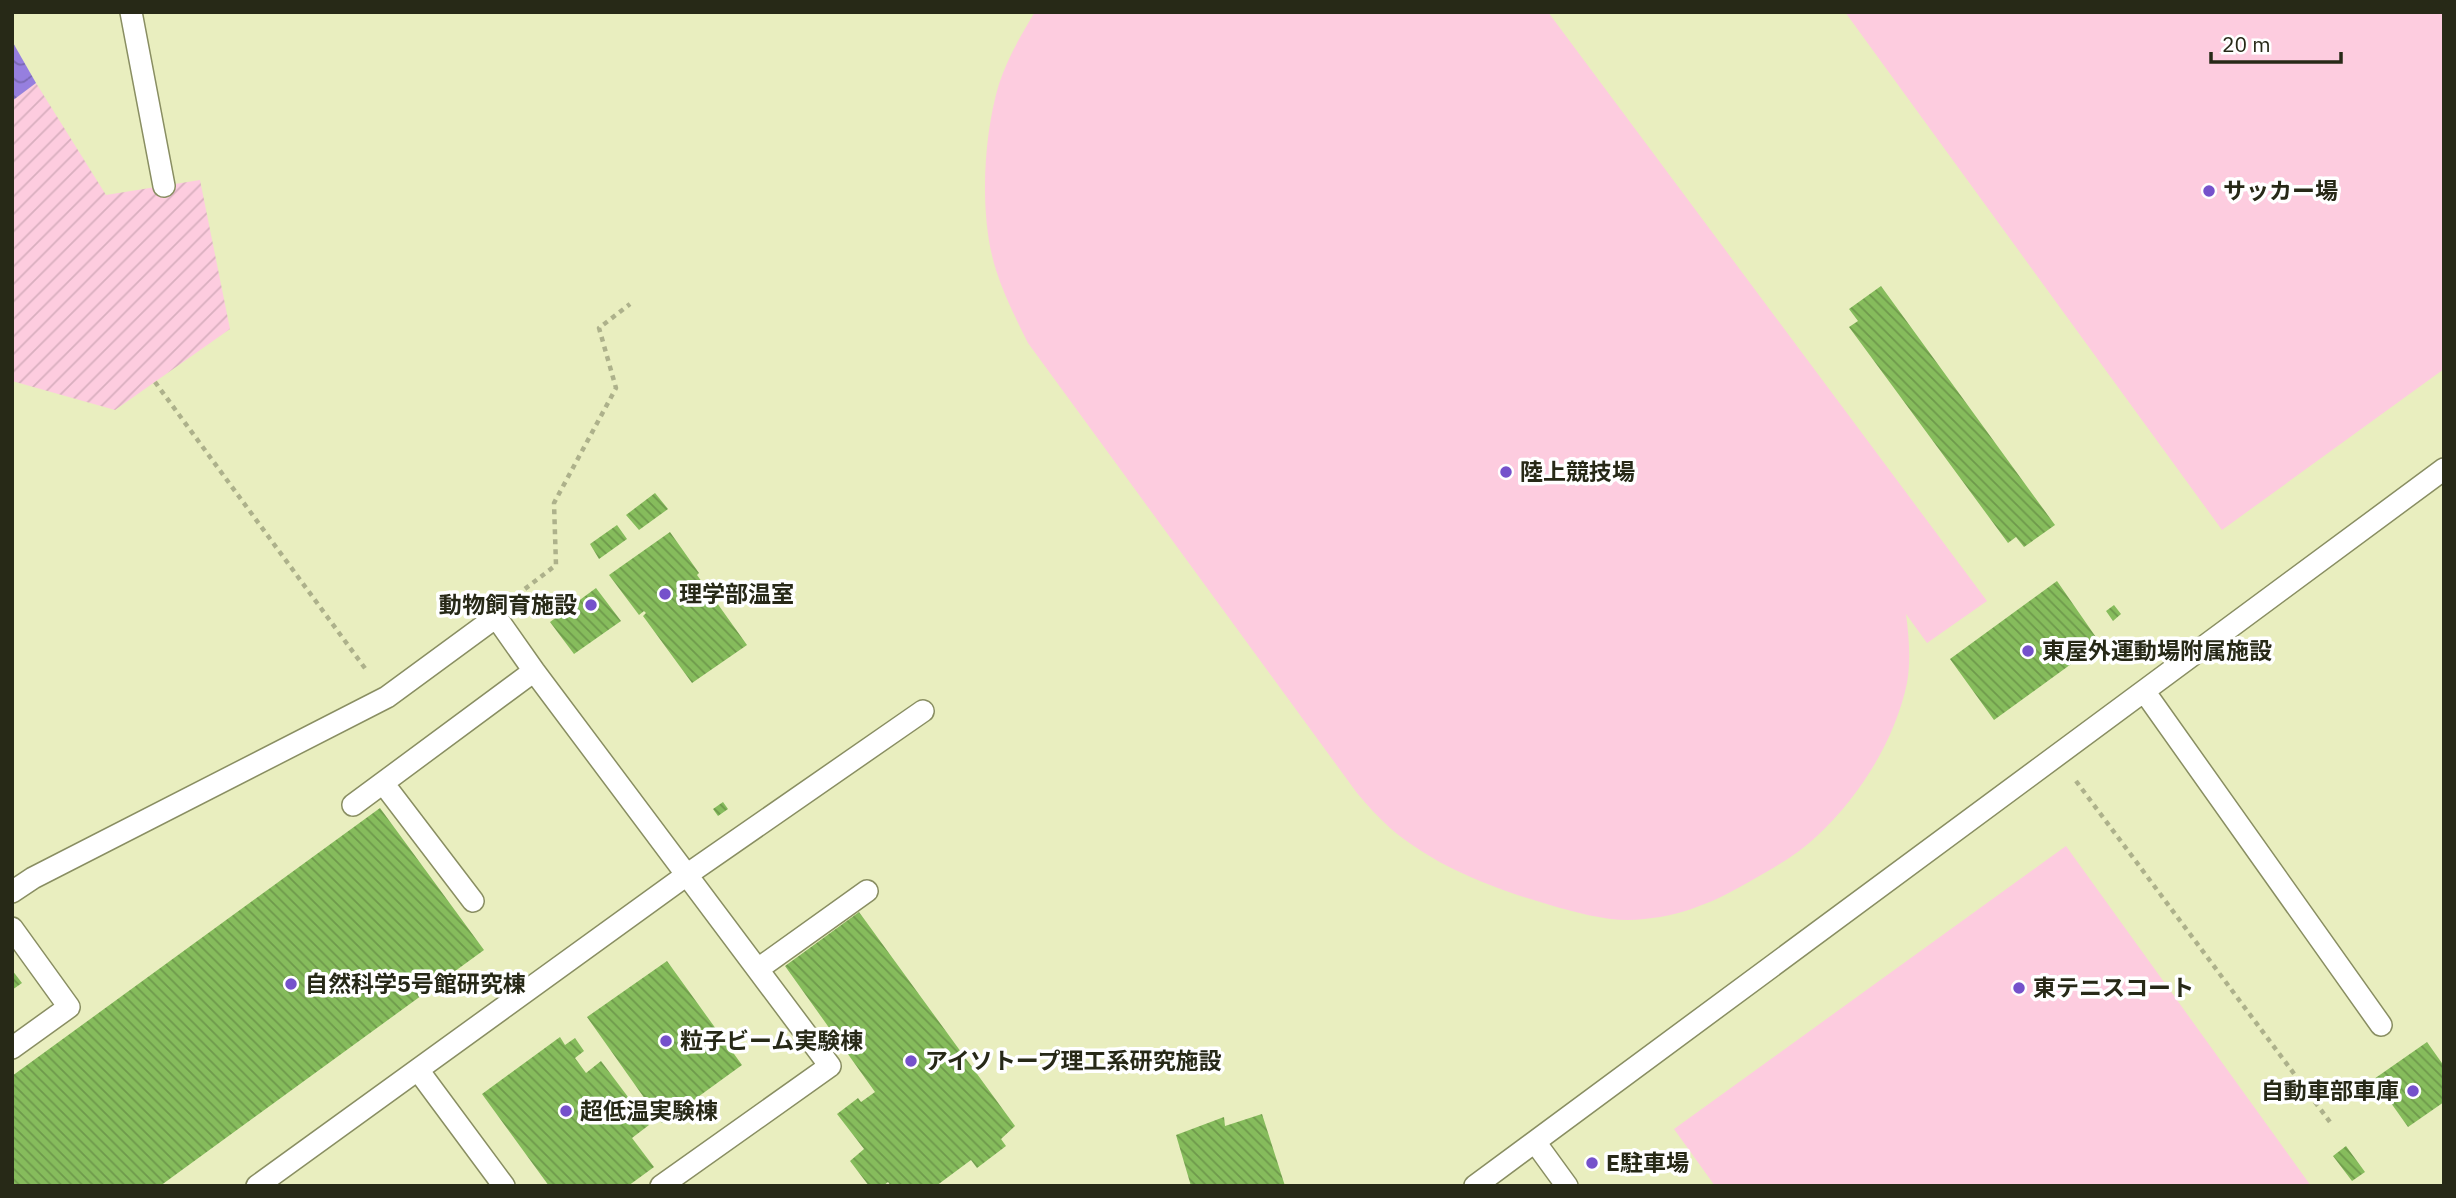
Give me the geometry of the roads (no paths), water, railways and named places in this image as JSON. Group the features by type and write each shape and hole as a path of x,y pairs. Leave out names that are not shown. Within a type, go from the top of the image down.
{"lane":[{"path":"131,12 164,186"},
{"path":"1475,1186 2444,470"},
{"path":"12,892 33,878 387,697 496,617 830,1066 661,1186"},
{"path":"353,805 534,671"},
{"path":"2144,691 2381,1025"},
{"path":"257,1186 688,874 923,711"},
{"path":"383,783 473,901"},
{"path":"758,969 867,891"},
{"path":"12,928 69,1007 12,1048"},
{"path":"418,1070 504,1186"},
{"path":"1535,1142 1567,1186"}],"water":[{"path":"12,41 36,83 12,101"}],"place":[{"name":"サッカー場","path":"2209,191"},
{"name":"陸上競技場","path":"1506,472"},
{"name":"理学部温室","path":"665,594"},
{"name":"動物飼育施設","path":"591,605"},
{"name":"東屋外運動場附属施設","path":"2028,651"},
{"name":"自然科学5号館研究棟","path":"291,984"},
{"name":"東テニスコート","path":"2019,988"},
{"name":"粒子ビーム実験棟","path":"666,1041"},
{"name":"アイソトープ理工系研究施設","path":"911,1061"},
{"name":"自動車部車庫","path":"2413,1091"},
{"name":"超低温実験棟","path":"566,1111"},
{"name":"E駐車場","path":"1592,1163"}]}
